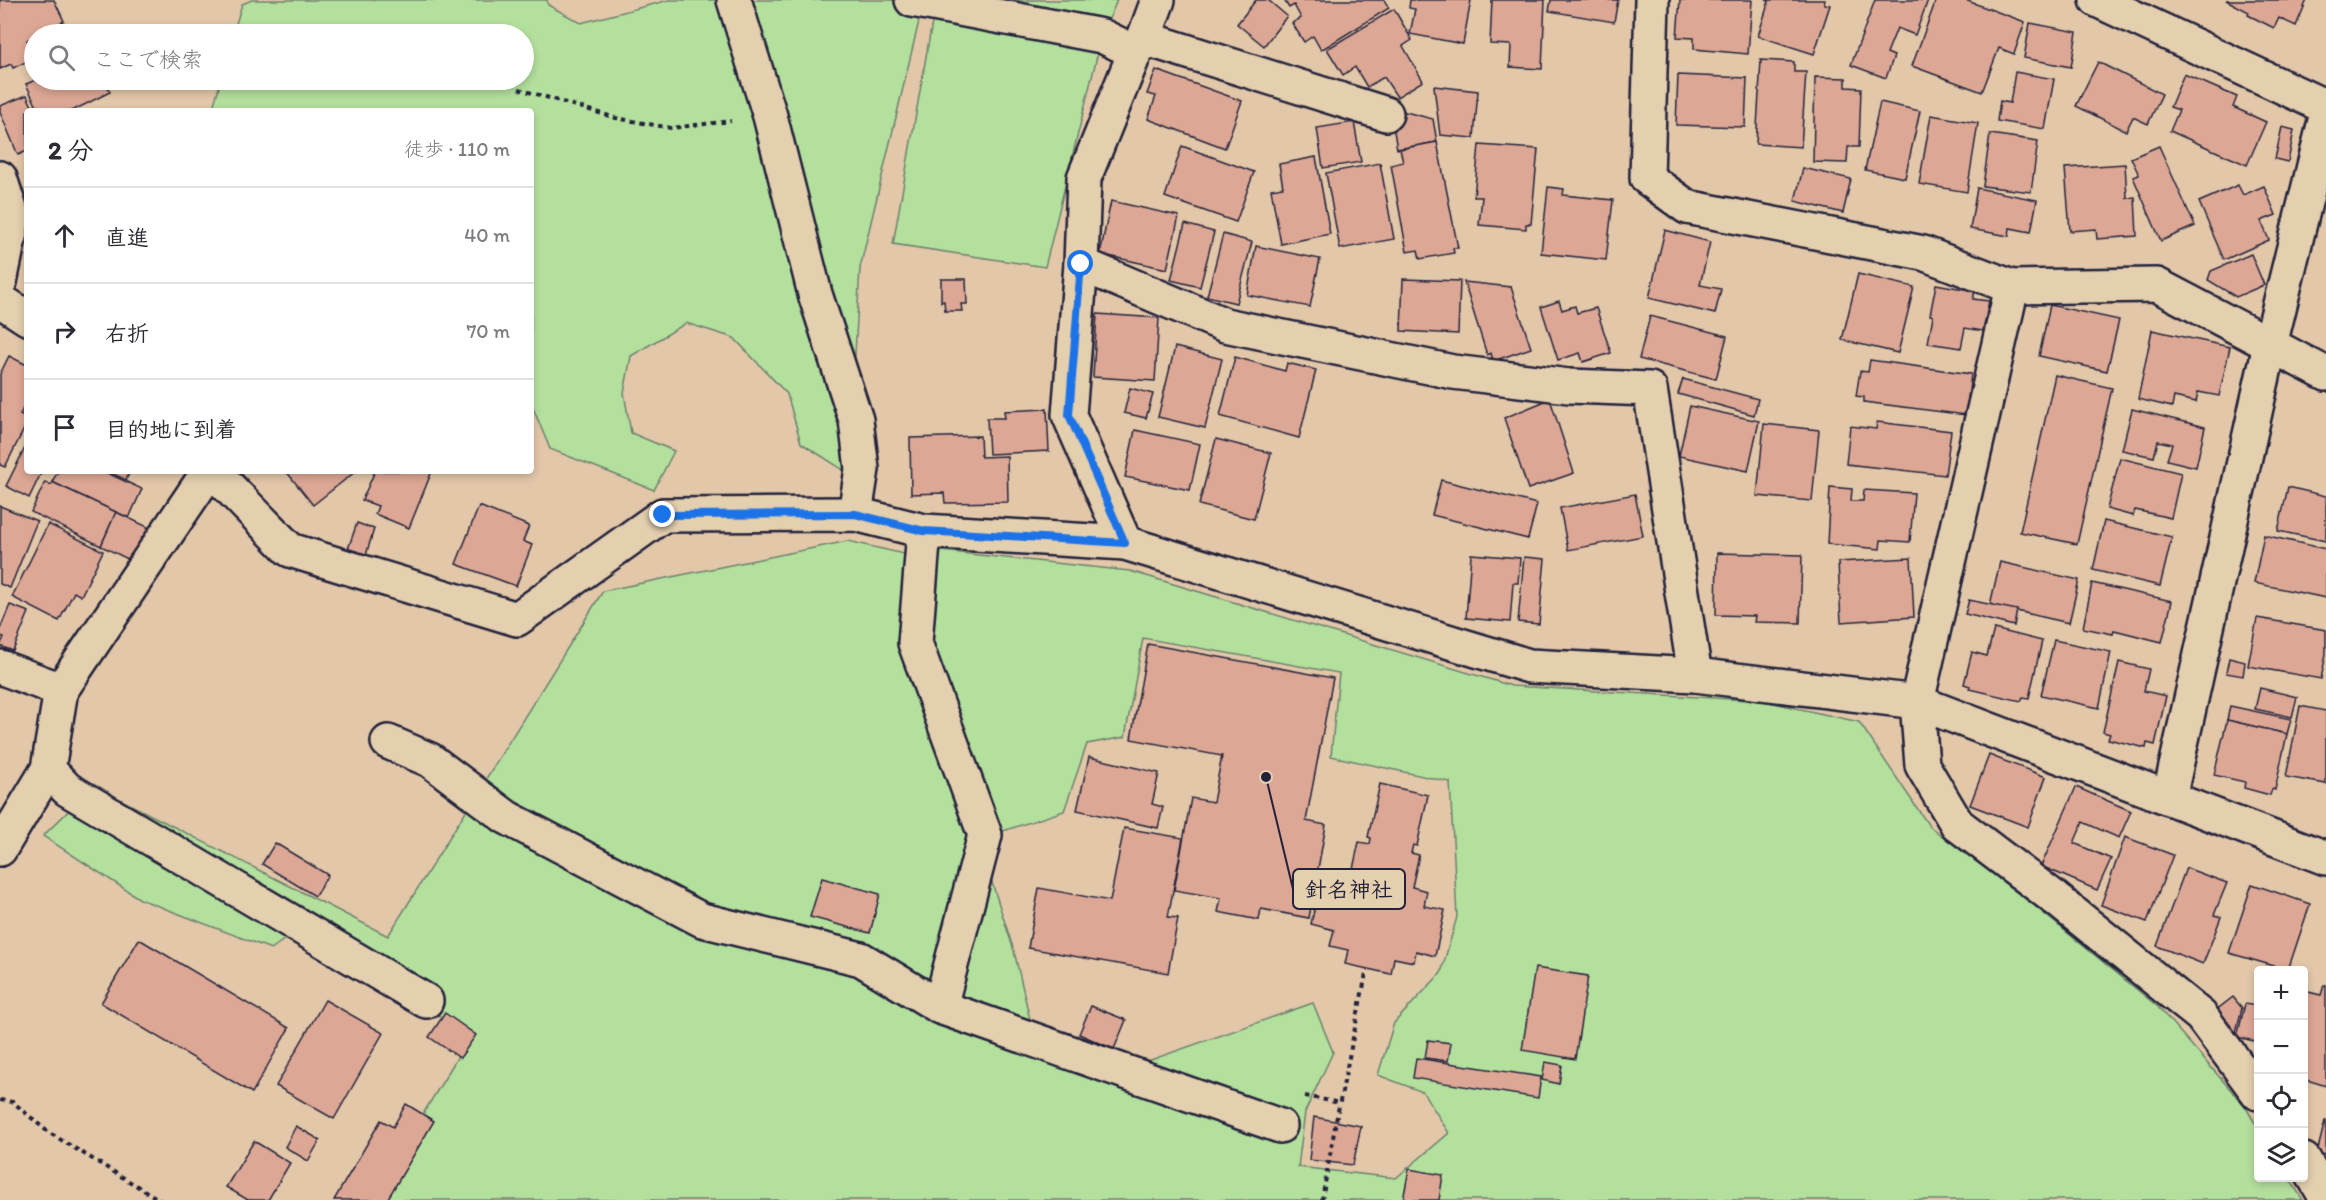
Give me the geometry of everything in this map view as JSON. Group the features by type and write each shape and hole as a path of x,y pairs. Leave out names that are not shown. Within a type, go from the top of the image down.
{"street":[{"path":"734,0 770,116 815,294 856,420 862,469 855,514"},
{"path":"912,0 1102,36 1386,114"},
{"path":"1125,543 1069,415 1081,264 1084,178 1158,0"},
{"path":"1652,0 1647,178 1687,207 1923,253 2012,287 2157,285 2326,374"},
{"path":"2097,0 2326,107"},
{"path":"2169,798 2270,345 2326,117"},
{"path":"0,178 13,218 0,282"},
{"path":"1081,264 1225,325 1453,372 1569,386 1650,389 1695,675"},
{"path":"2012,287 1917,702 1922,765 1957,824 2056,899 2201,1016 2254,1086"},
{"path":"0,300 24,316"},
{"path":"0,849 48,769 61,690 207,474"},
{"path":"216,474 291,550 517,619 663,515 855,514 924,531 1125,543 1529,666 1695,675 1917,702 2326,858"},
{"path":"924,531 915,643 985,835 940,1007"},
{"path":"0,667 61,690"},
{"path":"388,742 430,760 506,817 702,920 861,959 940,1007 1280,1126"},
{"path":"48,769 67,789 426,1001"},
{"path":"2308,1167 2326,1197"}],"path":[{"path":"522,90 566,105 616,118 671,128 770,116"},
{"path":"1322,1200 1367,969"},
{"path":"0,1100 13,1102 48,1132 160,1200"}],"green space":[{"path":"252,0 547,0 548,5 581,23 669,0 924,0 860,268 848,473 801,443 787,394 734,338 686,323 631,356 624,393 631,433 674,451 654,490 550,449 534,410 534,108 213,108 218,90 534,90 534,24 236,24 242,4"},
{"path":"936,0 1117,0 1102,36 1045,267 893,244"},
{"path":"848,541 908,555 898,643 976,833 1014,951 1039,1058 1105,1076 1313,1003 1333,1052 1305,1112 1298,1167 1396,1178 1449,1133 1423,1092 1378,1075 1394,1023 1441,973 1457,917 1450,782 1331,756 1339,673 1143,638 1125,737 1087,744 1064,811 997,833 925,646 941,551 1130,571 1512,686 1764,701 1859,722 1929,826 2032,904 2157,1006 2245,1106 2254,1121 2254,1182 2292,1182 2303,1200 371,1200 466,1043 391,968 295,932 271,949 140,899 43,836 94,786 388,936 603,591"}],"building":[{"path":"0,0 54,0 64,21 58,24 24,24 24,63 13,68 11,64 0,69"},
{"path":"1256,0 1268,0 1287,16 1264,46 1237,24"},
{"path":"1284,0 1384,0 1389,8 1321,50 1313,36 1304,42 1292,23 1301,18 1294,5 1289,8"},
{"path":"1410,0 1471,0 1463,44 1410,34 1415,9 1409,8"},
{"path":"1492,0 1545,0 1542,69 1510,67 1511,45 1490,44"},
{"path":"1551,0 1618,0 1614,22 1549,11"},
{"path":"1680,0 1752,0 1748,54 1694,49 1694,38 1677,37"},
{"path":"1766,0 1825,0 1824,4 1830,5 1814,54 1758,36 1769,1"},
{"path":"1875,0 1928,0 1915,35 1897,28 1887,53 1894,56 1886,78 1851,65"},
{"path":"1936,0 1965,0 2025,22 2014,54 1999,48 1982,92 1912,66"},
{"path":"2226,0 2307,0 2296,26 2279,18 2274,28 2248,15 2249,12"},
{"path":"1394,9 1412,40 1403,46 1423,81 1397,97 1384,77 1367,87 1355,67 1343,75 1327,49"},
{"path":"2030,23 2077,32 2071,67 2024,58"},
{"path":"1761,60 1794,62 1794,72 1806,72 1801,147 1756,144"},
{"path":"2098,62 2162,94 2148,124 2133,117 2126,131 2076,106"},
{"path":"1156,70 1242,101 1225,148 1148,119 1156,96 1147,94"},
{"path":"2015,72 2054,79 2045,129 1997,121 2000,101 2010,103"},
{"path":"2184,74 2237,97 2233,107 2266,122 2247,165 2170,131 2179,110 2170,107"},
{"path":"1678,75 1747,78 1745,127 1676,125"},
{"path":"1815,77 1846,78 1846,87 1861,88 1859,147 1848,147 1847,163 1813,162"},
{"path":"1434,86 1478,91 1474,138 1440,135"},
{"path":"29,90 109,90 110,92 78,108 38,108"},
{"path":"27,95 33,108 24,108 24,152 18,155 0,112 0,106"},
{"path":"1880,102 1920,111 1905,178 1865,170"},
{"path":"1390,108 1433,119 1437,142 1397,149"},
{"path":"1931,115 1978,123 1967,192 1919,184"},
{"path":"1354,122 1361,162 1323,168 1317,128"},
{"path":"2282,127 2294,130 2288,162 2275,159"},
{"path":"1990,134 2038,141 2031,192 1983,186"},
{"path":"1437,142 1458,248 1453,248 1454,253 1420,259 1418,250 1407,252 1391,165 1403,162 1400,149"},
{"path":"1479,145 1538,149 1531,224 1526,224 1526,229 1479,225 1482,197 1474,197"},
{"path":"1182,146 1254,172 1236,222 1165,197"},
{"path":"2159,146 2195,226 2161,241 2133,177 2139,175 2131,158"},
{"path":"1316,157 1330,234 1281,244 1271,189 1283,187 1279,164"},
{"path":"1380,163 1394,239 1340,249 1326,173"},
{"path":"2125,164 2127,198 2135,197 2137,236 2097,239 2096,229 2070,231 2065,168"},
{"path":"1803,168 1851,179 1843,213 1795,201"},
{"path":"2238,185 2243,195 2264,186 2276,215 2261,221 2269,240 2224,260 2199,202"},
{"path":"1548,187 1564,189 1563,195 1613,200 1606,260 1541,253"},
{"path":"1977,188 2037,200 2031,232 2010,228 2009,236 1970,229"},
{"path":"1111,201 1179,216 1167,269 1100,254"},
{"path":"1185,224 1214,232 1200,287 1171,280"},
{"path":"1665,230 1710,242 1700,285 1721,289 1715,314 1649,298"},
{"path":"1223,234 1252,242 1236,303 1207,296"},
{"path":"1256,246 1320,259 1310,307 1247,295"},
{"path":"2251,254 2264,285 2236,297 2208,280 2211,271"},
{"path":"1858,274 1914,287 1898,353 1842,340"},
{"path":"941,279 966,279 967,304 961,304 962,311 945,311 944,301 941,302"},
{"path":"1403,279 1460,281 1458,334 1401,331"},
{"path":"1464,282 1511,287 1531,348 1493,361 1491,353 1487,355"},
{"path":"1936,284 1975,291 1973,299 1989,301 1983,331 1965,328 1961,348 1928,343"},
{"path":"1559,301 1562,310 1575,306 1577,313 1596,308 1611,353 1583,362 1580,353 1558,360 1541,307"},
{"path":"2050,305 2119,320 2107,371 2039,356"},
{"path":"1097,314 1159,318 1155,381 1093,377"},
{"path":"1650,316 1727,336 1716,379 1639,359"},
{"path":"2152,330 2230,347 2219,396 2198,392 2196,402 2174,397 2172,407 2138,399"},
{"path":"1175,347 1222,359 1205,428 1158,417"},
{"path":"9,356 24,364 24,406 20,415 24,417 24,429 5,467 0,465 0,374"},
{"path":"1235,357 1285,371 1287,363 1316,370 1299,438 1220,416"},
{"path":"1870,360 1971,374 1966,415 1864,402 1864,397 1856,396 1860,371 1868,372"},
{"path":"2055,375 2112,388 2077,544 2020,532"},
{"path":"1683,379 1758,399 1754,415 1678,394"},
{"path":"1130,388 1153,394 1146,418 1124,413"},
{"path":"1550,399 1574,473 1528,489 1504,418"},
{"path":"1690,406 1759,421 1748,471 1679,456"},
{"path":"1047,409 1049,451 989,454 987,418 1005,418 1004,411"},
{"path":"2132,409 2205,427 2196,467 2167,460 2172,444 2158,441 2154,457 2122,450"},
{"path":"1877,422 1951,431 1945,475 1846,464 1850,426 1876,429"},
{"path":"1764,424 1819,430 1812,501 1757,496"},
{"path":"1135,430 1200,444 1190,490 1125,477"},
{"path":"980,436 981,457 1007,456 1008,502 945,503 944,493 911,494 910,438"},
{"path":"1216,439 1271,453 1254,519 1199,505"},
{"path":"24,450 24,474 41,474 29,498 6,486"},
{"path":"2120,458 2181,473 2171,518 2135,510 2133,516 2107,509"},
{"path":"56,474 110,474 142,489 129,518 52,482"},
{"path":"113,474 129,474 126,480"},
{"path":"288,474 352,474 313,505"},
{"path":"374,474 431,474 409,528 375,514 378,506 362,500"},
{"path":"1441,480 1537,504 1528,539 1432,515"},
{"path":"45,482 51,485 52,482 116,512 101,546 31,512"},
{"path":"1830,487 1852,489 1851,501 1863,501 1864,490 1914,493 1910,542 1881,540 1880,549 1827,544"},
{"path":"2288,487 2326,496 2326,541 2278,531"},
{"path":"1635,494 1643,536 1568,550 1560,508"},
{"path":"0,506 37,521 10,588 0,584"},
{"path":"479,506 529,526 523,541 532,545 516,586 456,564"},
{"path":"116,512 152,529 136,563 101,546"},
{"path":"2104,521 2172,537 2160,586 2093,570"},
{"path":"357,523 374,529 366,555 348,549"},
{"path":"48,524 103,551 81,596 74,592 59,621 12,597"},
{"path":"2264,535 2326,549 2326,598 2254,583"},
{"path":"1717,553 1802,555 1800,623 1754,622 1755,616 1716,615"},
{"path":"1471,554 1520,558 1518,583 1513,583 1510,622 1466,618"},
{"path":"1524,557 1545,559 1539,624 1518,622"},
{"path":"1911,558 1914,617 1841,622 1838,562"},
{"path":"2000,562 2079,580 2069,623 1990,605"},
{"path":"2092,583 2172,601 2162,642 2114,630 2113,634 2083,628"},
{"path":"1969,600 2017,610 2014,626 1965,614"},
{"path":"10,605 29,612 13,651 0,646 4,637 0,636 0,629"},
{"path":"2257,618 2326,630 2326,654 2321,679 2248,666"},
{"path":"1994,629 2042,641 2029,698 2023,697 2021,701 1969,689 1970,686 1964,684 1972,652 1987,656"},
{"path":"2054,640 2111,652 2099,708 2041,695"},
{"path":"1148,644 1333,678 1306,821 1326,825 1309,918 1261,909 1259,920 1218,912 1221,898 1174,890 1191,798 1213,802 1222,756 1131,739"},
{"path":"2229,658 2245,662 2243,676 2226,673"},
{"path":"2119,662 2149,669 2144,691 2166,696 2155,745 2147,743 2146,748 2108,739 2110,734 2103,732"},
{"path":"2260,688 2297,697 2292,717 2255,709"},
{"path":"2230,706 2291,719 2287,734 2227,720"},
{"path":"2300,706 2326,711 2326,784 2286,777"},
{"path":"2227,720 2287,734 2275,790 2272,789 2270,795 2244,788 2245,782 2214,775"},
{"path":"1989,755 2046,777 2028,827 1970,805"},
{"path":"1089,757 1159,773 1152,804 1163,807 1158,828 1077,810"},
{"path":"1380,784 1428,795 1417,846 1413,845 1411,853 1419,855 1412,887 1427,891 1424,906 1445,910 1435,956 1416,951 1414,962 1394,958 1391,974 1345,964 1348,950 1330,946 1334,930 1311,924 1320,884 1348,891 1359,842 1370,844 1371,838 1368,837"},
{"path":"2076,787 2131,811 2119,838 2083,822 2074,843 2111,859 2097,890 2041,866"},
{"path":"1124,828 1183,838 1168,917 1178,918 1168,973 1028,948 1039,888 1110,901"},
{"path":"2125,837 2173,855 2147,922 2101,905"},
{"path":"275,843 328,875 315,896 262,864"},
{"path":"2186,868 2227,883 2214,915 2221,917 2203,964 2157,946"},
{"path":"822,878 880,894 870,933 810,917"},
{"path":"2252,884 2310,904 2289,966 2274,966 2229,953"},
{"path":"139,939 289,1028 252,1093 101,1003"},
{"path":"1535,968 1588,976 1575,1059 1522,1050"},
{"path":"2326,985 2326,1086 2308,1080 2308,992 2321,995"},
{"path":"2233,997 2242,1008 2235,1036 2215,1011"},
{"path":"325,1000 383,1033 334,1119 276,1086"},
{"path":"2245,1004 2254,1006 2254,1041 2237,1037"},
{"path":"1091,1006 1126,1020 1114,1049 1079,1034"},
{"path":"445,1013 476,1035 460,1058 429,1037"},
{"path":"1428,1040 1451,1043 1448,1061 1425,1058"},
{"path":"1416,1058 1541,1077 1538,1098 1413,1078"},
{"path":"1545,1062 1562,1065 1559,1084 1542,1080"},
{"path":"406,1104 434,1121 387,1200 334,1200 381,1120 393,1127"},
{"path":"1314,1117 1361,1126 1353,1165 1309,1160"},
{"path":"2326,1121 2326,1155 2317,1153"},
{"path":"296,1126 320,1140 308,1161 285,1147"},
{"path":"254,1141 290,1163 268,1200 248,1200 226,1187"},
{"path":"1409,1169 1443,1175 1439,1200 1403,1200"}],"place":[{"name":"針名神社","path":"1266,777"}],"route":[{"path":"663,515 855,514 924,531 1125,543 1069,415 1081,264"}]}
